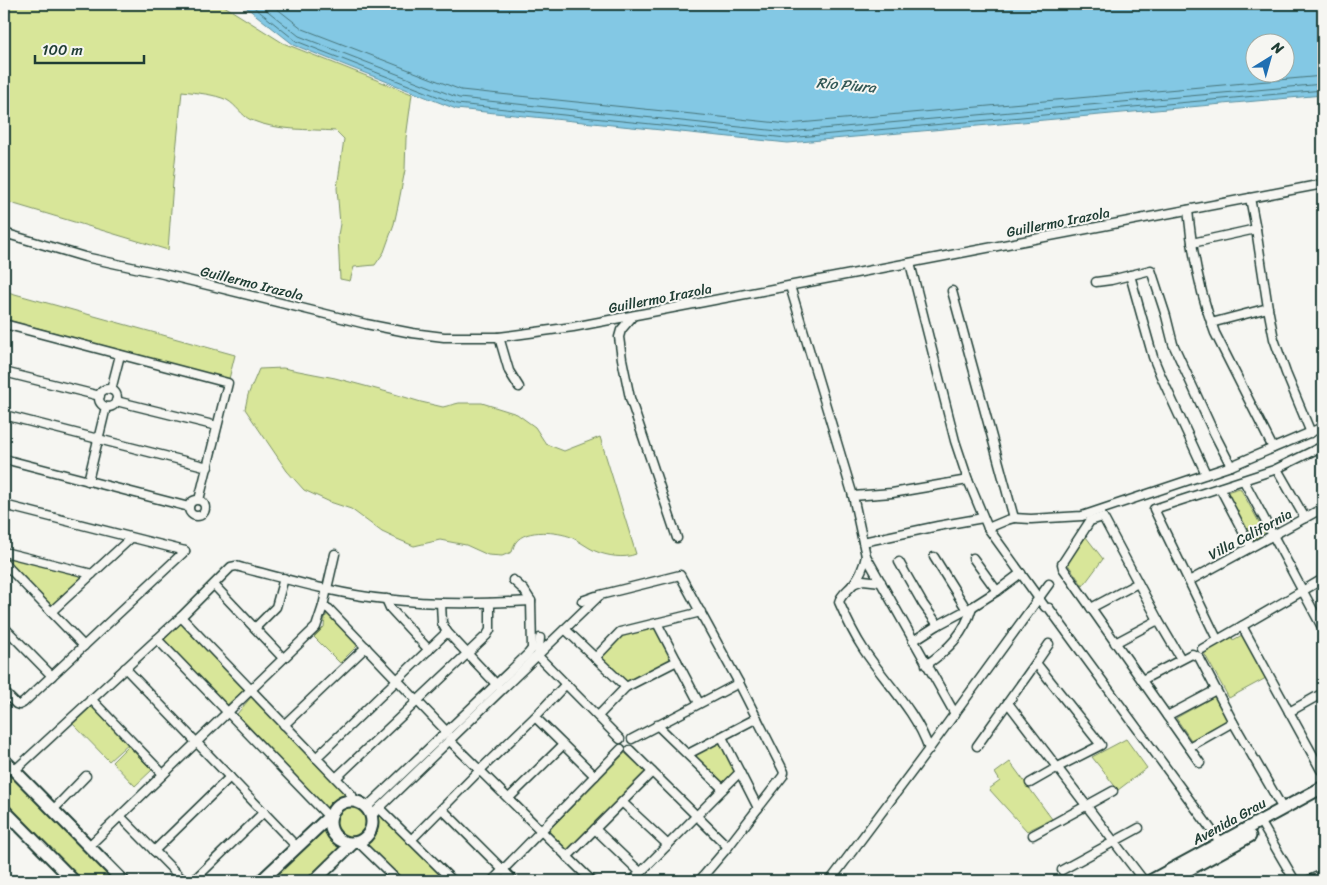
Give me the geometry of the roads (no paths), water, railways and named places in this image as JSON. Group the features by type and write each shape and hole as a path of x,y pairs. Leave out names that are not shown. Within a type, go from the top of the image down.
{"street":[{"name":"Guillermo Irazola","path":"4,233 85,257 366,324 444,337 499,337 573,327 1323,184"},
{"path":"1250,198 1268,308 1277,348 1310,432"},
{"path":"1188,210 1196,266 1211,323 1273,448"},
{"path":"1192,243 1256,229"},
{"path":"910,263 955,442 988,528 1221,843"},
{"path":"1096,282 1151,270 1173,344 1231,466"},
{"path":"1130,275 1160,374 1206,474"},
{"path":"790,286 854,496 866,556 955,714"},
{"path":"952,291 1014,518"},
{"path":"1211,323 1268,308"},
{"path":"632,316 621,330 619,337 622,359 630,398 677,538"},
{"path":"4,324 228,383 199,500"},
{"path":"499,337 509,371 519,387"},
{"path":"111,390 120,355"},
{"path":"4,372 100,396"},
{"path":"111,390 116,394 116,401 114,405 106,406 101,403 100,396 104,391 111,390"},
{"path":"116,401 217,426"},
{"path":"88,481 106,406"},
{"path":"4,415 208,467"},
{"path":"988,528 1014,518 1082,516 1231,466 1323,427"},
{"path":"1218,639 1154,509 1277,469 1323,446"},
{"path":"4,459 188,507"},
{"path":"1277,469 1305,518"},
{"path":"854,496 968,480"},
{"path":"1244,481 1323,629"},
{"path":"1220,488 1251,548"},
{"path":"199,500 203,502 205,510 202,515 193,516 189,512 188,507 193,501 199,500"},
{"path":"4,505 185,552 19,705 14,703 4,692"},
{"name":"Villa California","path":"1189,581 1323,508"},
{"path":"863,542 984,518"},
{"path":"1181,659 1104,518 1090,521 1062,566 1200,763"},
{"path":"51,612 131,538"},
{"path":"4,552 92,574"},
{"path":"90,846 316,627 335,554"},
{"path":"866,556 860,574 854,584 840,598 839,602 864,650 913,717 925,736 930,749"},
{"path":"934,557 969,609"},
{"path":"973,558 997,591"},
{"path":"899,562 923,604 938,625"},
{"path":"4,563 84,646"},
{"path":"14,771 157,639 231,567 236,566 326,589 386,599 441,603 531,601"},
{"path":"913,641 969,609 1020,573"},
{"path":"582,601 680,575 739,682 784,772 783,776 728,847 699,881"},
{"path":"255,628 276,607 284,578"},
{"path":"1202,649 1323,579"},
{"path":"314,881 356,842 366,837 372,825 372,810 448,736 532,649 531,601 524,590 513,580"},
{"path":"854,584 862,580 881,582"},
{"path":"1091,608 1138,583"},
{"path":"214,584 283,658"},
{"path":"830,881 930,749 1049,584"},
{"path":"372,810 448,736 538,656 600,595"},
{"path":"386,599 390,608 428,650"},
{"path":"441,603 442,623 447,632 497,685"},
{"path":"336,778 487,635 490,630 490,603"},
{"path":"323,606 329,609 397,679 480,770 592,881"},
{"path":"926,665 950,646 959,636 969,609"},
{"path":"595,658 620,632 701,612"},
{"path":"181,616 352,795 354,801"},
{"path":"1115,643 1158,620"},
{"path":"657,623 699,703"},
{"path":"1242,626 1321,770 1323,769"},
{"path":"4,627 52,676"},
{"path":"565,629 626,687"},
{"path":"316,758 447,632"},
{"path":"538,656 540,638"},
{"path":"157,639 330,816 330,824 336,837 344,842 356,842 398,881"},
{"path":"977,746 1049,644"},
{"path":"284,725 366,647"},
{"path":"1142,680 1192,654 1198,657 1283,809"},
{"path":"538,656 620,739"},
{"path":"598,716 626,687 677,661"},
{"path":"1030,783 1101,745 1036,663"},
{"path":"125,668 297,847"},
{"path":"620,749 618,744 624,736 632,739 739,682"},
{"path":"411,840 566,684"},
{"path":"1167,716 1216,690"},
{"path":"1289,712 1323,693"},
{"path":"92,699 163,774"},
{"path":"1008,703 1144,881"},
{"path":"535,717 595,776"},
{"path":"688,754 757,718"},
{"path":"1189,747 1233,722"},
{"path":"657,725 723,789"},
{"path":"722,736 758,808"},
{"path":"630,750 633,745 632,739"},
{"path":"509,798 563,745"},
{"path":"620,749 624,751 630,750"},
{"path":"492,881 620,749"},
{"path":"630,750 728,847"},
{"path":"4,760 123,881"},
{"path":"568,857 652,772"},
{"path":"632,881 740,772"},
{"path":"53,810 86,776"},
{"path":"154,850 230,777"},
{"name":"Avenida Grau","path":"1168,881 1262,825 1283,809 1323,787"},
{"path":"1033,835 1113,791"},
{"name":"Avenida Grau","path":"1150,881 1221,843 1323,796"},
{"path":"261,881 330,816 333,810 344,802 354,801 372,810 411,840 451,880"},
{"path":"622,802 668,845"},
{"path":"442,809 514,881"},
{"path":"4,810 74,881"},
{"path":"193,881 264,812"},
{"path":"120,816 184,881"},
{"path":"1262,825 1295,881"},
{"path":"1062,870 1139,828"},
{"path":"595,829 641,872"},
{"path":"1307,881 1323,874"}],"water":[{"name":"Río Piura","path":"242,4 1323,4 1323,95 788,143 456,109 294,45"}]}
